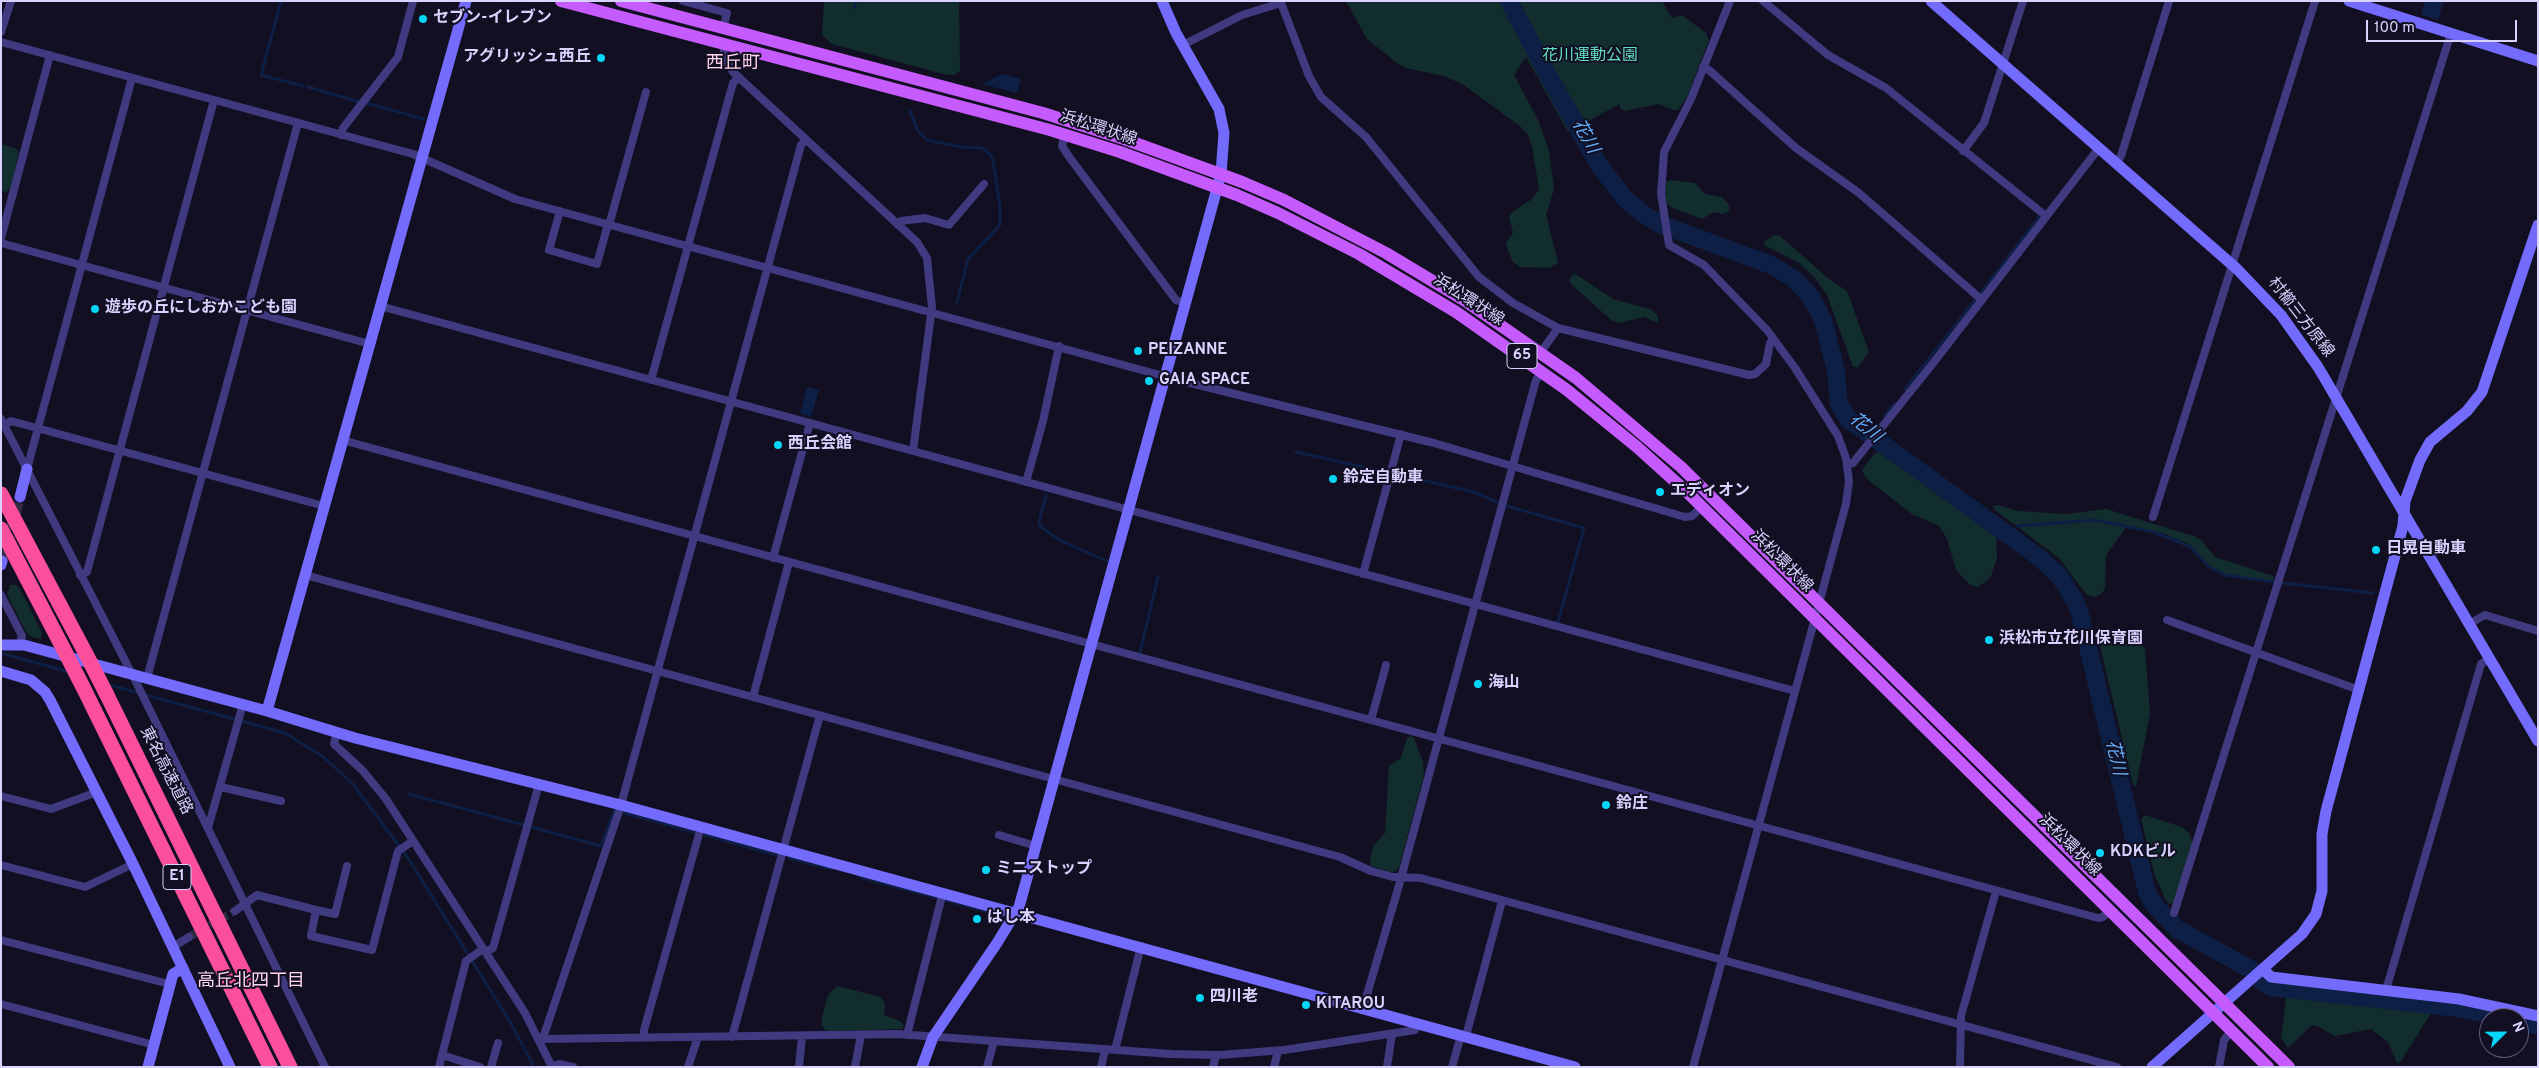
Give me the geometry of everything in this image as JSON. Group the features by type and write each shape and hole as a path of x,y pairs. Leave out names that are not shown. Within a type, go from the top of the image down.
{"highway":[{"name":"東名高速道路","path":"1,494 106,693 290,1067"},
{"name":"E1","path":"1,530 63,648 270,1067"}],"main road":[{"name":"浜松環状線","path":"560,1 1065,134 1217,188 1278,214 1379,265 1463,316 1543,371 1620,432 1702,507 2268,1067"},
{"name":"浜松環状線","path":"621,1 1060,118 1221,174 1291,204 1386,253 1464,300 1541,352 1612,407 1664,452 2288,1067"}],"street":[{"path":"1,32 11,1"},
{"path":"341,135 343,128 398,57 413,1"},
{"path":"266,711 466,1"},
{"path":"683,1 727,13 723,28"},
{"path":"922,1067 933,1037 1016,912 1092,645 1221,174 1224,133 1214,97 1182,45 1162,1"},
{"path":"1693,1067 1846,504 1849,481 1847,464 1835,431 1774,340 1709,269 1695,258 1669,245 1660,183 1664,152 1703,67 1730,1"},
{"path":"1763,1 1828,56 1886,88 2046,216"},
{"name":"村櫛三方原線","path":"1931,1 2232,265 2260,292 2291,328 2336,398 2538,741"},
{"path":"1963,151 1984,123 2023,1"},
{"path":"2116,163 2121,156 2169,1"},
{"path":"2153,516 2315,1"},
{"path":"2349,1 2538,61"},
{"path":"1182,45 1242,15 1281,3 1309,76 1321,97 1366,137 1479,277 1513,303 1558,328 1749,375 1756,374 1766,364 1770,343 1774,340"},
{"path":"2174,913 2451,33"},
{"path":"1,42 422,158 496,192 768,268 1165,375 1401,434 1685,517 1692,516 1702,507"},
{"path":"725,44 722,55 738,77 916,242 927,258 932,312 913,451"},
{"path":"1,238 50,55"},
{"path":"1703,67 1709,70 1796,148 1859,193 1982,300"},
{"path":"651,380 733,83 738,77"},
{"path":"20,497 132,78"},
{"path":"560,211 549,250 597,264 646,92"},
{"path":"80,575 87,572 214,100"},
{"path":"147,678 298,123"},
{"path":"1065,134 1062,146 1070,158 1176,300 1185,303"},
{"path":"541,1038 621,805 801,145 806,140"},
{"path":"1847,464 1853,463 1869,444 2099,148"},
{"path":"898,225 902,221 925,218 950,225 984,184"},
{"path":"2152,1067 2302,934 2320,902 2323,878 2324,823 2403,526 2406,501 2424,450 2437,434 2467,412 2482,392 2538,224"},
{"path":"1,243 370,344"},
{"path":"380,306 1795,692"},
{"path":"1541,352 1558,328"},
{"path":"1026,482 1043,421 1059,346"},
{"path":"1363,1008 1401,877 1536,380 1543,371"},
{"path":"324,506 38,428 11,421 3,422 133,677 325,1067"},
{"path":"773,558 810,423"},
{"path":"1363,574 1401,434"},
{"path":"342,440 1996,891 2098,918 2103,917 2110,910"},
{"path":"753,697 789,562"},
{"path":"305,575 1340,857 1371,871 1401,877 1421,878 2117,1067"},
{"path":"1,595 22,636 20,644"},
{"path":"2469,624 2485,615 2538,631"},
{"path":"2167,620 2359,690"},
{"path":"1,645 20,644 133,677 147,678 242,708 266,711 337,732 621,805 1141,946 1575,1067"},
{"path":"2386,990 2481,664 2490,659"},
{"path":"1371,720 1386,665"},
{"path":"1,671 31,680 45,692 133,864 230,1067"},
{"path":"208,828 242,708"},
{"path":"732,1037 820,715"},
{"path":"337,732 334,744 371,780 541,1038 552,1067 564,1064 573,1067"},
{"path":"439,1067 466,960 493,948 540,784"},
{"path":"221,787 280,801"},
{"path":"1,796 51,809 97,792"},
{"path":"644,1037 644,1030 701,827"},
{"path":"999,835 1036,846"},
{"path":"316,910 311,936 372,950 400,850 411,842"},
{"path":"1,865 85,887 133,864"},
{"path":"235,911 257,895 335,914 347,866"},
{"path":"1960,1067 1961,1024 1996,891"},
{"path":"908,1035 943,892"},
{"path":"1452,1067 1463,1036 1502,901"},
{"path":"173,947 189,937"},
{"path":"1,940 169,984"},
{"path":"1115,1050 1141,946"},
{"path":"148,1067 169,984 173,974 183,968"},
{"path":"2263,969 2271,977 2473,1001 2538,1016"},
{"path":"1,1004 154,1045"},
{"path":"541,1038 908,1035 1105,1050 1216,1055 1278,1051 1392,1034 1415,1030 1417,1023"},
{"path":"2219,1067 2224,1040 2232,1031"},
{"path":"855,1067 861,1034"},
{"path":"1387,1067 1392,1034"},
{"path":"799,1067 802,1036"},
{"path":"688,1067 698,1037"},
{"path":"987,1067 994,1041"},
{"path":"492,1067 498,1043"},
{"path":"1101,1067 1105,1050"},
{"path":"1274,1067 1278,1051"},
{"path":"1213,1067 1216,1055"},
{"path":"442,1056 480,1067"}],"green space":[{"path":"824,1 959,1 960,71 954,75 947,75 832,44 822,35"},
{"name":"花川運動公園","path":"1346,1 1662,1 1672,18 1682,15 1706,33 1709,40 1687,97 1678,110 1673,110 1659,104 1625,111 1620,108 1620,104 1568,132 1526,57 1514,75 1538,120 1549,151 1554,189 1546,215 1558,263 1549,268 1520,267 1512,261 1506,244 1513,232 1509,217 1511,213 1532,199 1539,189 1532,146 1528,135 1520,126 1464,85 1444,76 1406,68 1397,63 1367,39"},
{"path":"1,144 15,148 19,152 11,187 7,192 1,191"},
{"path":"1670,180 1695,183 1705,194 1721,197 1728,203 1730,211 1723,214 1714,212 1702,219 1671,207 1667,204 1665,193 1666,182"},
{"path":"1774,235 1780,236 1829,279 1847,291 1869,352 1858,367 1853,367 1827,295 1814,277 1798,262 1764,245 1765,241"},
{"path":"1574,273 1613,299 1653,310 1658,317 1658,323 1644,317 1619,323 1611,320 1571,284 1569,280"},
{"path":"1882,450 1996,534 1997,558 1991,576 1987,581 1977,587 1970,585 1956,570 1947,539 1939,526 1912,514 1867,479 1862,471 1864,467 1875,453"},
{"path":"1997,505 2018,511 2066,514 2106,509 2196,537 2201,540 2215,557 2273,576 2275,579 2272,581 2225,574 2209,565 2187,543 2162,533 2127,526 2106,555 2105,589 2101,594 2094,597 2086,594 2059,558 1995,510 1993,506"},
{"path":"10,585 16,585 20,589 42,633 41,639 32,637 26,632 7,595"},
{"path":"2105,635 2139,641 2145,649 2150,713 2136,786 2133,785 2099,642 2099,638"},
{"path":"1411,736 1414,738 1423,762 1424,775 1399,867 1394,872 1390,872 1371,866 1370,859 1374,845 1385,833 1389,766 1401,758 1407,738"},
{"path":"2145,815 2182,827 2189,833 2192,841 2192,849 2174,903 2170,904 2165,899 2154,873 2141,819"},
{"path":"837,986 881,997 885,1004 884,1015 900,1021 904,1026 902,1029 825,1030 822,1025 822,1017 828,995"},
{"path":"2289,994 2427,1009 2431,1013 2401,1061 2397,1063 2388,1042 2371,1029 2335,1036 2312,1025 2288,1048 2281,1038 2286,998"}],"water":[{"path":"2425,1 2444,1 2438,20 2421,15"},
{"path":"1002,74 1021,79 1017,93 982,84"},
{"path":"807,387 819,390 811,417 800,413"}],"waterway":[{"path":"281,1 261,75 303,86"},
{"path":"854,8 856,1"},
{"name":"花川","path":"1509,1 1599,165 1625,199 1660,224 1771,265 1793,278 1811,297 1823,320 1836,371 1839,404 1848,419 2040,558 2060,577 2075,601 2080,614 2147,892 2155,906 2177,929 2252,970"},
{"path":"308,87 360,102"},
{"path":"366,103 424,119"},
{"path":"910,111 918,131 927,140 961,147 982,148 991,155 993,161 1000,207 1000,225 968,259 957,302"},
{"path":"1980,294 2039,217"},
{"path":"1905,389 1975,300"},
{"path":"1885,415 1894,404"},
{"path":"1296,452 1386,472"},
{"path":"1395,474 1474,492 1497,502"},
{"path":"1046,495 1039,522 1040,526 1059,540 1109,562"},
{"path":"1507,506 1584,528 1558,622"},
{"path":"2017,526 2095,520 2154,532 2191,547 2208,566 2225,575 2275,582"},
{"name":"花川","path":"1998,528 2005,527"},
{"path":"1140,652 1158,577"},
{"path":"2283,583 2373,593"},
{"path":"1,653 69,672"},
{"path":"106,684 285,733 322,756 352,783 408,858 512,1025 534,1067"},
{"path":"409,794 524,825"},
{"path":"531,827 601,846 614,811"},
{"path":"623,813 694,832"},
{"path":"705,835 776,855"},
{"path":"789,858 831,869"},
{"path":"860,877 937,898"},
{"path":"945,900 1004,916"},
{"path":"2262,982 2271,987 2458,1008 2479,1012"},
{"path":"2529,1024 2538,1026"}],"tunnel":[{"path":"2,561 20,497"},
{"path":"189,937 235,911"}],"place":[{"name":"セブン-イレブン","path":"423,19"},
{"name":"アグリッシュ西丘","path":"601,58"},
{"name":"遊歩の丘にしおかこども園","path":"95,309"},
{"name":"PEIZANNE","path":"1138,351"},
{"name":"GAIA SPACE","path":"1149,381"},
{"name":"西丘会館","path":"778,445"},
{"name":"鈴定自動車","path":"1333,479"},
{"name":"エディオン","path":"1660,492"},
{"name":"日晃自動車","path":"2376,550"},
{"name":"浜松市立花川保育園","path":"1989,640"},
{"name":"海山","path":"1478,684"},
{"name":"鈴庄","path":"1606,805"},
{"name":"KDKビル","path":"2100,853"},
{"name":"ミニストップ","path":"986,870"},
{"name":"はし本","path":"977,919"},
{"name":"四川老","path":"1200,998"},
{"name":"KITAROU","path":"1306,1005"}],"district":[{"name":"西丘町","path":"733,64"},
{"name":"高丘北四丁目","path":"251,982"}]}
